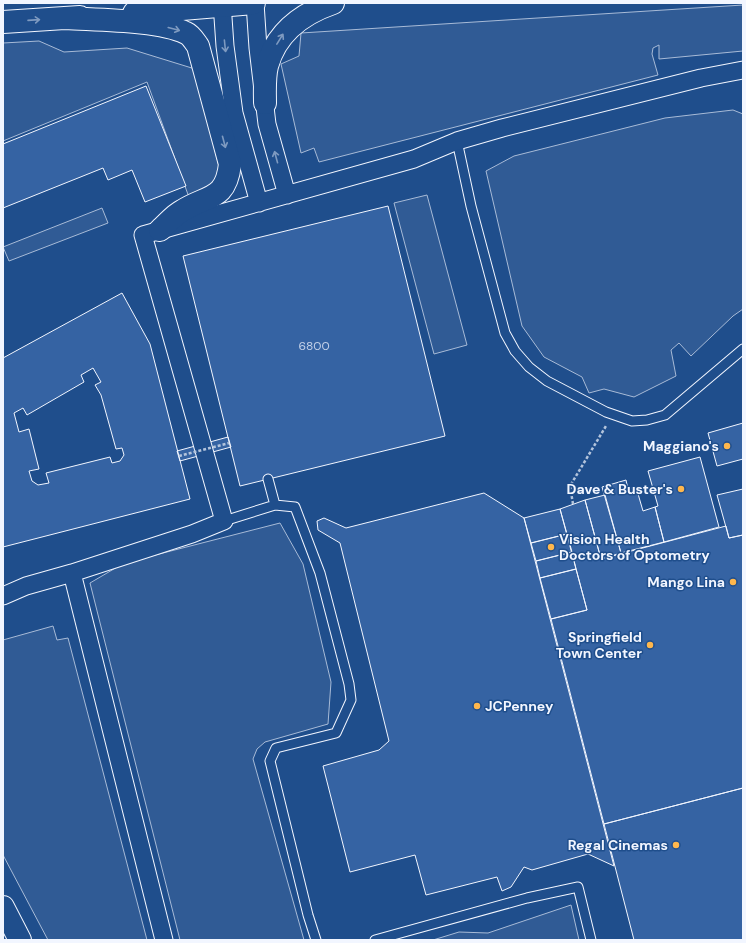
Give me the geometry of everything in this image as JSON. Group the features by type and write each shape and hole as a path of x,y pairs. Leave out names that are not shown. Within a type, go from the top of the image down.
{"main road":[{"path":"3,22 254,3"},
{"path":"265,103 267,67 283,34 293,23 310,12 332,3"},
{"path":"66,18 137,23 175,28 188,34 198,46 230,164 228,177 222,191 181,211 160,230"},
{"path":"3,907 20,940"}],"street":[{"path":"254,3 267,124 287,195"},
{"path":"222,5 234,113 259,203"},
{"path":"3,596 50,578 72,573 192,534 224,521 143,235 414,159 457,142 502,128 650,90 743,70"},
{"path":"72,573 164,940"}],"lane":[{"path":"457,142 471,206 505,333 511,345 529,366 547,381 612,414 632,421 647,420 665,415 743,349"},
{"path":"268,479 275,505"},
{"path":"224,521 275,505 294,507 322,580 345,670 351,700 336,732 276,748 270,761 308,915 316,940"},
{"path":"375,940 527,898 578,887 591,940"}],"path":[{"path":"573,504 570,486 612,414"},
{"path":"179,456 229,443"}],"shaded area":[{"path":"743,5 743,51 659,59 659,45 653,48 652,54 658,75 319,162 314,148 301,153 281,64 299,56 301,33"},
{"path":"39,41 64,52 127,48 195,69 220,171 218,184 190,200 147,82 3,141 3,43"},
{"path":"733,110 743,114 743,309 733,316 691,356 679,343 671,350 676,376 634,397 604,389 589,393 582,377 544,357 522,326 486,171 514,156 665,118"},
{"path":"427,195 467,345 434,354 394,203"},
{"path":"102,208 108,223 9,261 3,247"},
{"path":"280,523 303,564 331,682 328,724 265,742 257,749 253,759 304,940 180,940 90,583 124,563"},
{"path":"53,626 57,640 68,638 147,940 48,940 3,855 3,640"},
{"path":"571,905 579,940 433,940 459,932 488,933"}],"building":[{"path":"146,86 186,186 145,202 132,170 108,180 103,168 3,208 3,144"},
{"path":"388,206 445,436 240,486 183,256"},
{"path":"122,293 150,344 190,499 3,547 3,358","holes":["93,368 101,382 95,385 101,395 116,449 122,448 124,455 120,461 112,463 110,457 46,473 49,483 38,485 32,481 29,471 39,469 29,429 19,432 14,413 23,408 27,415 84,382 81,375"]},
{"name":"Maggiano's","path":"743,423 743,459 717,466 708,433"},
{"path":"228,437 231,447 180,461 177,451"},
{"name":"Dave & Buster's","path":"700,457 719,527 664,542 655,507 658,506 648,471"},
{"path":"626,480 628,489 636,487 643,511 655,507 664,542 621,553 602,487"},
{"name":"Maggiano's","path":"743,489 743,535 729,538 717,495"},
{"name":"JCPenney","path":"484,493 524,518 614,866 588,854 532,870 524,867 511,887 502,891 497,877 426,895 415,855 350,872 323,766 379,750 389,741 340,543 318,530 317,521 324,518 346,528"},
{"path":"605,495 621,553 601,559 585,500"},
{"name":"Springfield Town Center","path":"585,500 601,559 726,526 729,538 743,535 743,788 604,824 551,619 587,610 560,509"},
{"path":"560,509 567,534 531,543 524,518"},
{"name":"Vision Health Doctors of Optometry","path":"567,534 572,552 536,561 531,543"},
{"path":"572,552 576,569 540,578 536,561"},
{"path":"576,569 587,610 551,619 540,578"},
{"name":"Regal Cinemas","path":"743,788 743,940 634,940 604,824"}],"place":[{"name":"Maggiano's","path":"727,446"},
{"name":"Dave & Buster's","path":"681,489"},
{"name":"Vision Health Doctors of Optometry","path":"551,547"},
{"name":"Mango Lina","path":"733,582"},
{"name":"Springfield Town Center","path":"650,645"},
{"name":"JCPenney","path":"477,706"},
{"name":"Regal Cinemas","path":"676,845"}]}
